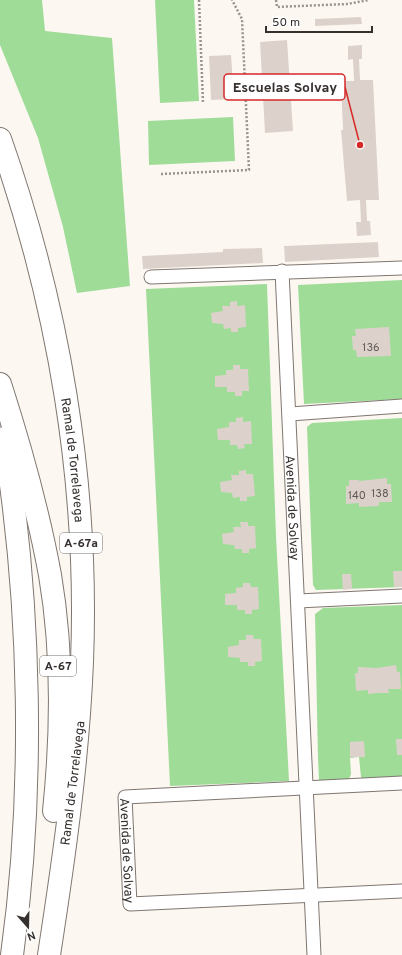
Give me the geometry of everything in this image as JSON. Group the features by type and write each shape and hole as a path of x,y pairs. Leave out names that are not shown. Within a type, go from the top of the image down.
{"highway":[{"name":"Ramal de Torrelavega","path":"0,139 30,231 50,310 68,410 79,506 82,598 80,712 61,876 49,955"},
{"name":"A-67","path":"0,384 31,489 43,541 50,576 57,637 59,730 56,790 38,955"},
{"path":"0,412 14,508 24,640 26,729 25,799 21,864 12,955"}],"street":[{"path":"151,277 282,271 402,268"},
{"name":"Avenida de Solvay","path":"282,271 290,414 314,955"},
{"path":"290,414 402,406"},
{"path":"298,601 402,596"},
{"name":"Avenida de Solvay","path":"402,783 125,797 130,904 402,891"}],"path":[{"path":"199,0 203,103"},
{"path":"161,174 249,170 242,19 232,0"},
{"path":"276,0 277,7 347,4 369,0"}],"green space":[{"path":"0,0 42,0 45,31 112,38 130,286 77,293 63,227 38,138 0,45"},
{"path":"155,0 194,0 199,101 160,103"},
{"path":"233,117 235,161 149,165 148,121"},
{"path":"402,280 402,399 304,404 298,285"},
{"path":"267,284 276,536 289,781 170,786 146,289"},
{"path":"402,418 402,587 316,590 313,585 307,427 312,423"},
{"path":"402,605 402,776 364,780 361,777 359,757 350,758 351,774 349,779 321,781 319,780 318,759 315,614 323,608"}],"building":[{"path":"361,17 362,24 315,26 315,19"},
{"path":"287,40 293,131 265,133 260,42"},
{"path":"362,45 362,59 359,59 360,80 373,80 379,200 366,200 367,221 370,221 371,235 357,236 356,222 361,222 360,200 347,201 341,130 343,130 341,81 354,81 353,59 348,60 348,46"},
{"path":"231,55 234,99 211,100 209,56"},
{"path":"378,242 379,257 285,262 284,246"},
{"path":"262,248 263,263 143,269 142,256 223,252 223,249"},
{"path":"237,301 237,306 245,305 246,327 238,328 238,332 231,332 231,328 224,329 223,324 212,323 211,313 223,311 222,306 230,306 230,302"},
{"path":"389,327 391,356 357,357 356,350 353,350 352,336 356,336 355,329"},
{"path":"233,365 240,365 240,369 248,369 249,391 242,391 242,396 235,396 235,392 227,392 227,387 215,387 215,376 226,375 226,370 233,370"},
{"path":"243,417 243,422 251,421 252,444 244,444 245,448 238,449 237,445 230,445 230,440 218,440 217,429 229,427 229,422 236,422 236,418"},
{"path":"246,470 246,474 253,474 255,496 247,497 247,501 240,501 240,497 233,498 232,493 221,492 220,482 232,480 231,475 239,475 239,471"},
{"path":"387,478 387,484 391,484 392,502 379,502 379,506 359,507 359,503 346,504 346,486 349,486 349,480 359,481"},
{"path":"240,522 248,522 248,526 255,526 256,548 249,549 249,553 242,553 242,549 235,549 234,545 223,544 222,534 234,532 233,527 241,527"},
{"path":"393,571 402,571 402,587 394,587"},
{"path":"342,574 351,574 352,589 343,590"},
{"path":"243,583 250,583 251,587 258,587 259,609 252,610 252,614 245,614 245,610 237,610 237,605 225,605 225,594 236,593 236,588 243,587"},
{"path":"246,635 253,635 254,639 261,639 262,661 255,662 255,666 248,666 248,662 240,662 240,658 228,657 228,647 239,645 239,640 246,640"},
{"path":"396,665 397,672 400,672 401,689 388,689 389,693 368,694 368,690 356,691 355,673 358,673 358,667 377,668"},
{"path":"396,739 402,739 402,755 397,755"},
{"path":"364,741 365,757 350,757 350,742"}],"place":[{"name":"Escuelas Solvay","path":"360,145"}]}
